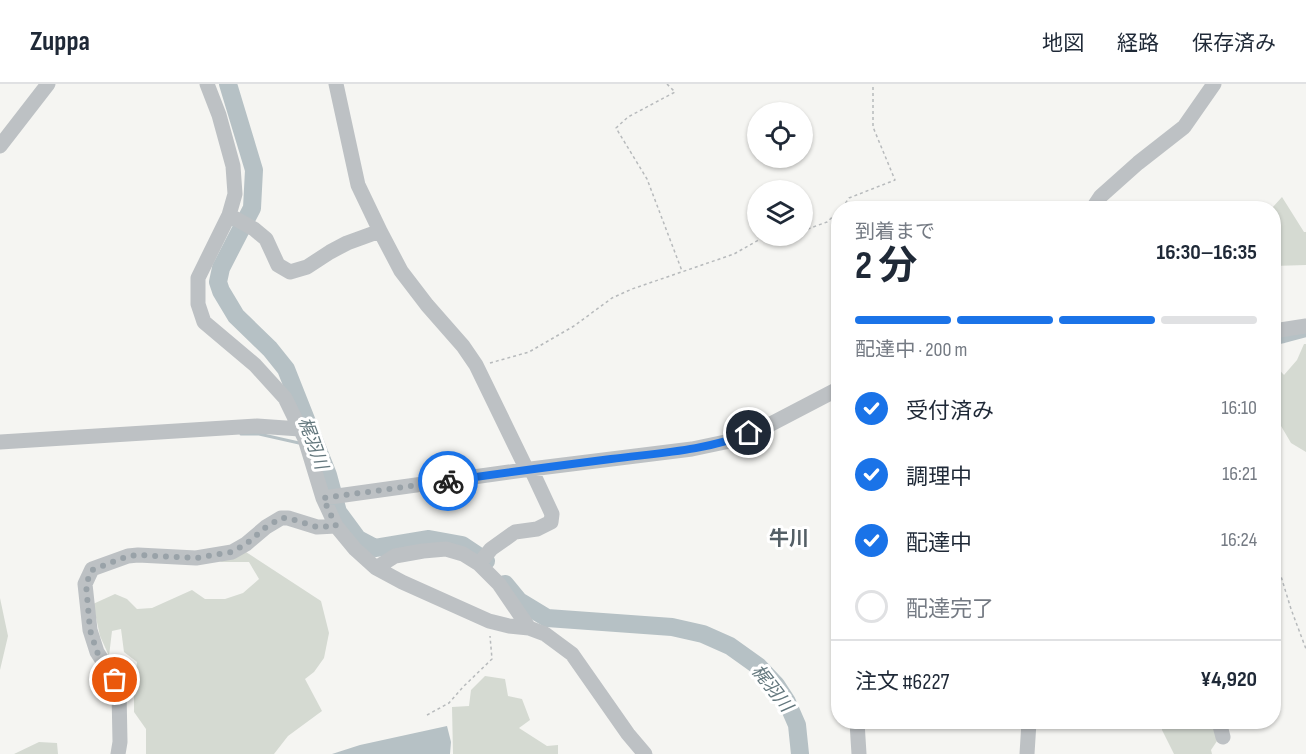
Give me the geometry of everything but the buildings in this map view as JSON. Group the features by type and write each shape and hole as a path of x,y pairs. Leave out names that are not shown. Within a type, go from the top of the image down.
{"street":[{"path":"0,146 48,84"},
{"path":"207,84 233,166 235,194 232,216 198,278 198,304 204,322 255,365 285,398 305,439 336,526 355,549 376,568 402,582 489,621 509,626 529,627 545,634 572,654 628,734 645,754"},
{"path":"336,84 358,185 380,231 401,271 477,366 552,514 551,522 537,529 515,532 491,549 479,563"},
{"path":"1098,201 1138,163 1184,127 1214,84"},
{"path":"232,216 266,239 278,265 290,272 307,267 347,243 380,231"},
{"path":"1281,330 1306,326"},
{"path":"326,498 529,469 692,449 730,441 769,425 831,393"},
{"path":"0,442 257,426 300,429"},
{"path":"118,754 119,691 115,680 97,652 90,630 86,584 92,570 128,556 196,558 232,552 281,518 317,527 336,526"},
{"path":"376,568 395,556 423,551 446,549 463,554 479,563 499,584 529,627"},
{"path":"857,729 859,754"},
{"path":"1027,754 1029,729"},
{"path":"1221,729 1223,737"}],"path":[{"path":"668,84 675,92 628,117 616,128 647,179 682,272"},
{"path":"847,201 849,198 895,180 873,127 873,84"},
{"path":"813,227 831,218"},
{"path":"477,366 529,352 574,326 612,298 734,254 748,246"},
{"path":"1281,576 1306,648"},
{"path":"427,715 449,703 492,659 489,621"}],"shaded area":[{"path":"1282,197 1306,232 1306,265 1281,266 1281,201 1278,201"},
{"path":"1306,344 1306,452 1291,443 1281,426 1281,372 1284,375 1297,360"},
{"path":"246,552 321,601 329,633 324,658 314,672 305,679 322,711 288,736 274,754 146,754 146,729 134,712 137,662 124,652 121,629 112,631 109,656 100,636 93,604 115,594 127,599 137,609 152,608 192,590 205,599 225,599 243,593 259,579 249,562 219,562"},
{"path":"0,598 8,636 0,670"},
{"path":"485,676 505,679 508,696 522,699 530,720 519,728 547,746 558,745 558,754 453,754 452,707 469,706 471,690"},
{"path":"447,726 451,742 450,754 332,754 360,745"},
{"path":"1218,729 1219,738 1211,750 1212,754 1174,754 1162,730"},
{"path":"39,742 57,743 58,754 14,754"}],"waterway":[{"name":"梶羽川","path":"228,84 254,170 252,208 221,268 218,282 236,316 270,349 286,369 328,475 338,512 358,539 375,548 429,539 462,545 486,561"},
{"path":"1281,339 1306,332"},
{"path":"241,434 259,434 299,443"},
{"name":"梶羽川","path":"505,584 519,601 547,618 672,627 703,634 730,646 758,666 776,685 787,702 797,725 800,754"}],"way so far":[{"path":"115,680 97,652 90,630 86,584 92,570 128,556 196,558 232,552 281,518 317,527 336,526 323,498 448,481"}],"district":[{"name":"牛川","path":"789,538"}],"route":[{"path":"448,481 692,449 730,441 749,433"}]}
